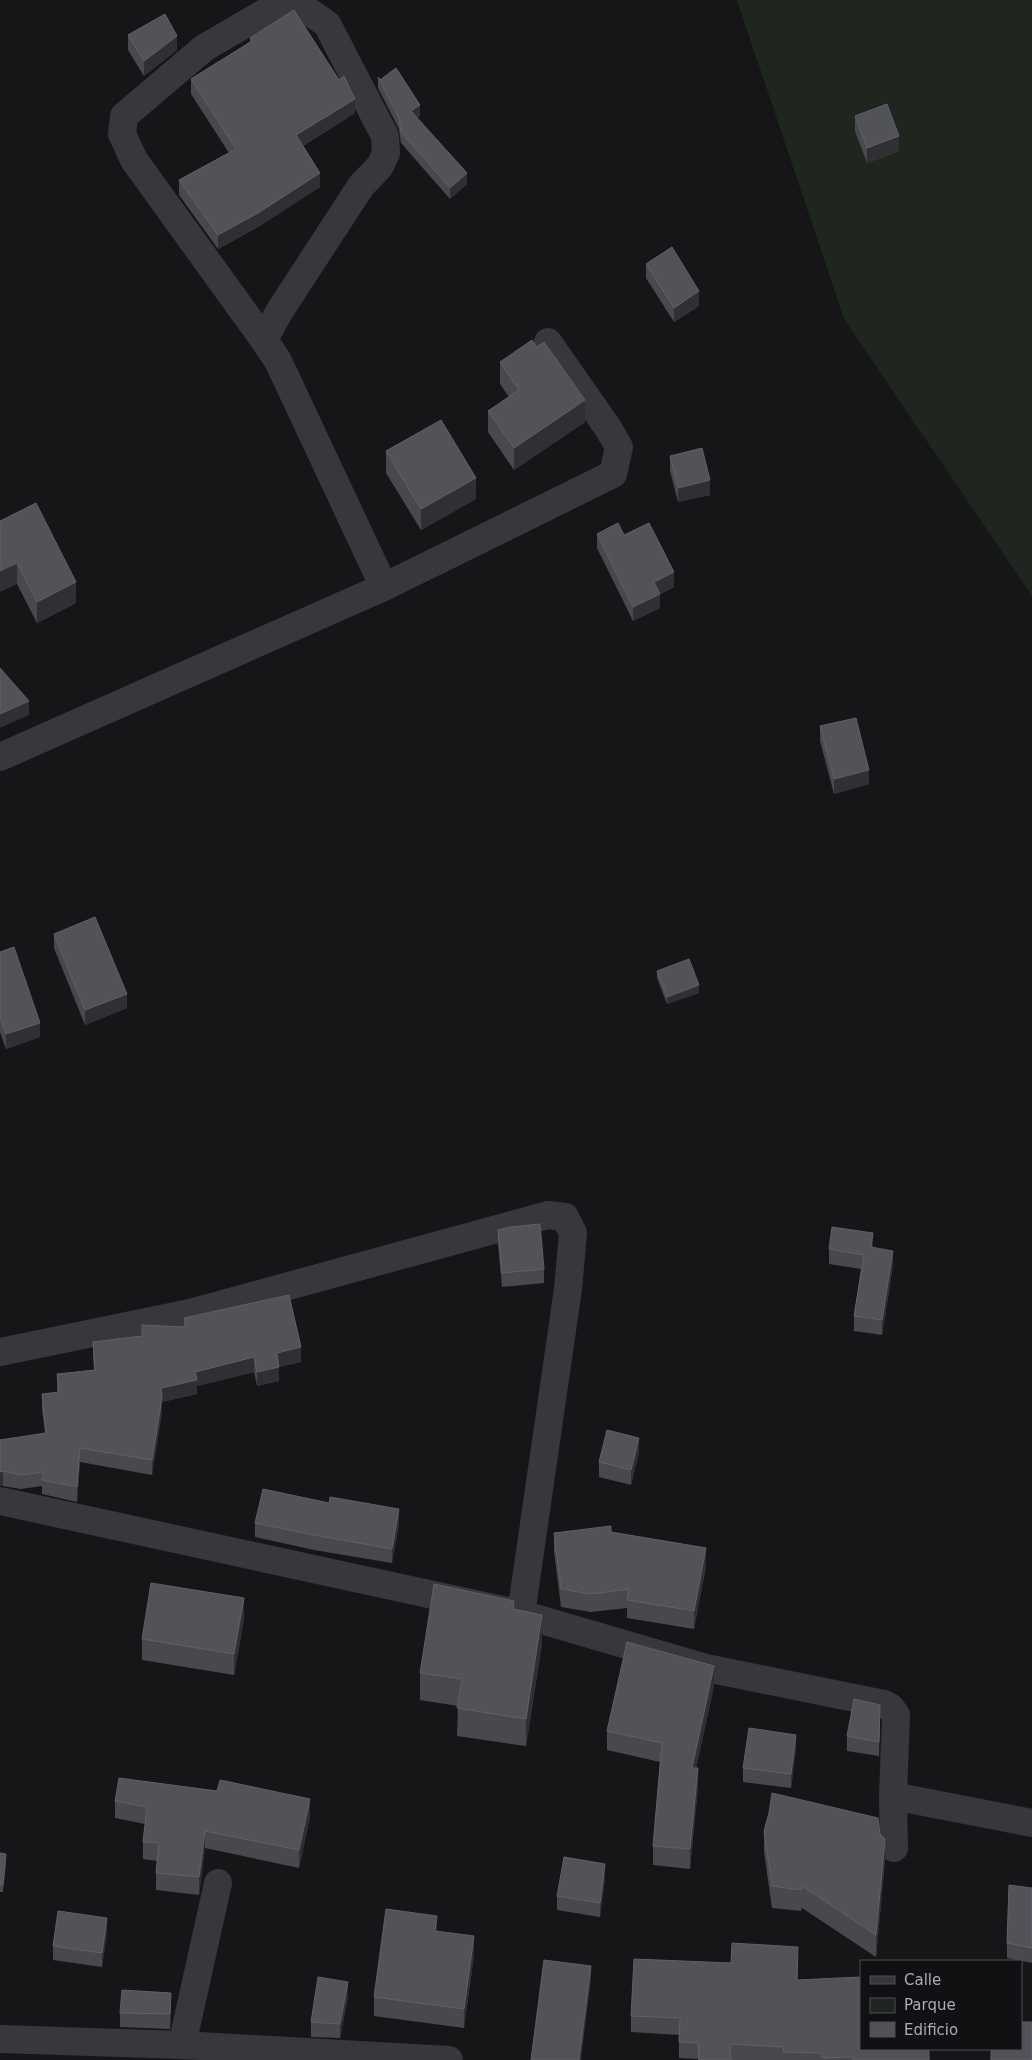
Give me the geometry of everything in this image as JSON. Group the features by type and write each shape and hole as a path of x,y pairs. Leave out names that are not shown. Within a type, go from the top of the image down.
{"street":[{"path":"264,340 279,312 361,186 380,166 386,153 385,136 327,24 299,5 264,13 204,48 124,116 122,134 134,160 278,361 384,587"},
{"path":"0,757 384,587 613,474 620,447 548,342"},
{"path":"0,1352 190,1313 548,1215 566,1217 573,1233 568,1288 521,1614"},
{"path":"0,1501 521,1614 706,1668 884,1704 891,1708 896,1715 893,1796 894,1848"},
{"path":"893,1796 1032,1823"},
{"path":"182,2045 218,1883"},
{"path":"0,2039 182,2045 449,2060"}],"green space":[{"path":"737,0 1032,0 1032,596 844,319"}],"building":[{"path":"294,10 339,80 344,76 355,99 296,135 320,173 258,213 218,235 179,180 236,149 191,79 252,41 250,38"},
{"path":"165,14 177,36 144,61 128,35"},
{"path":"396,68 420,105 411,111 467,173 450,188 401,132 399,118 378,77 380,80"},
{"path":"887,104 899,136 867,148 855,116"},
{"path":"672,247 699,291 674,308 646,264"},
{"path":"532,340 537,347 544,342 585,400 514,448 488,411 519,390 500,362"},
{"path":"441,420 476,478 421,509 386,451"},
{"path":"702,448 710,480 678,488 670,456"},
{"path":"36,503 76,582 37,602 17,563 0,571 0,521"},
{"path":"618,523 624,535 649,523 674,572 654,582 660,594 633,607 597,534"},
{"path":"0,668 29,701 0,714"},
{"path":"856,718 869,770 834,779 820,726"},
{"path":"95,917 127,994 85,1010 54,934"},
{"path":"14,947 40,1023 6,1034 0,1017 0,952"},
{"path":"689,959 699,985 667,997 657,971"},
{"path":"540,1224 544,1269 502,1273 498,1230"},
{"path":"832,1227 873,1233 871,1247 893,1251 882,1320 854,1316 864,1255 829,1249"},
{"path":"289,1295 301,1347 277,1353 279,1367 257,1372 254,1357 195,1372 197,1380 161,1388 162,1398 152,1460 80,1448 77,1487 42,1480 43,1472 21,1475 0,1472 0,1440 46,1433 42,1394 59,1392 57,1374 95,1370 93,1342 142,1336 142,1325 186,1327 184,1318"},
{"path":"607,1430 639,1438 631,1470 599,1462"},
{"path":"263,1489 329,1503 330,1497 399,1509 392,1549 255,1523"},
{"path":"611,1526 611,1532 706,1548 694,1611 627,1600 629,1589 591,1594 561,1589 554,1533"},
{"path":"151,1583 244,1598 234,1654 142,1639"},
{"path":"434,1584 514,1601 513,1609 542,1615 526,1719 457,1708 462,1679 420,1673"},
{"path":"627,1642 714,1666 692,1768 698,1768 690,1849 653,1846 662,1743 607,1731"},
{"path":"854,1699 880,1705 879,1742 847,1736"},
{"path":"749,1728 796,1735 791,1774 743,1768"},
{"path":"119,1778 217,1791 220,1780 310,1799 299,1850 205,1831 199,1877 156,1873 159,1843 143,1842 147,1807 115,1801"},
{"path":"772,1793 878,1818 880,1834 885,1839 876,1935 802,1886 801,1890 772,1886 764,1831"},
{"path":"0,1853 6,1854 3,1885 0,1885"},
{"path":"564,1857 605,1864 600,1903 557,1896"},
{"path":"1009,1885 1032,1888 1032,1948 1007,1943"},
{"path":"386,1909 437,1916 435,1931 474,1936 464,2009 374,1997"},
{"path":"58,1911 107,1918 102,1953 53,1946"},
{"path":"732,1943 798,1947 797,1980 860,1977 860,2050 929,2050 929,2060 853,2060 852,2057 822,2058 822,2053 783,2052 784,2047 730,2044 731,2060 699,2060 698,2043 679,2042 680,2018 631,2016 634,1959 731,1963"},
{"path":"544,1960 591,1966 579,2060 531,2060"},
{"path":"318,1977 348,1982 340,2024 311,2022"},
{"path":"122,1990 171,1993 170,2014 120,2013"},
{"path":"1022,2022 1032,2022 1032,2060 991,2060 991,2050 1022,2050"}]}
